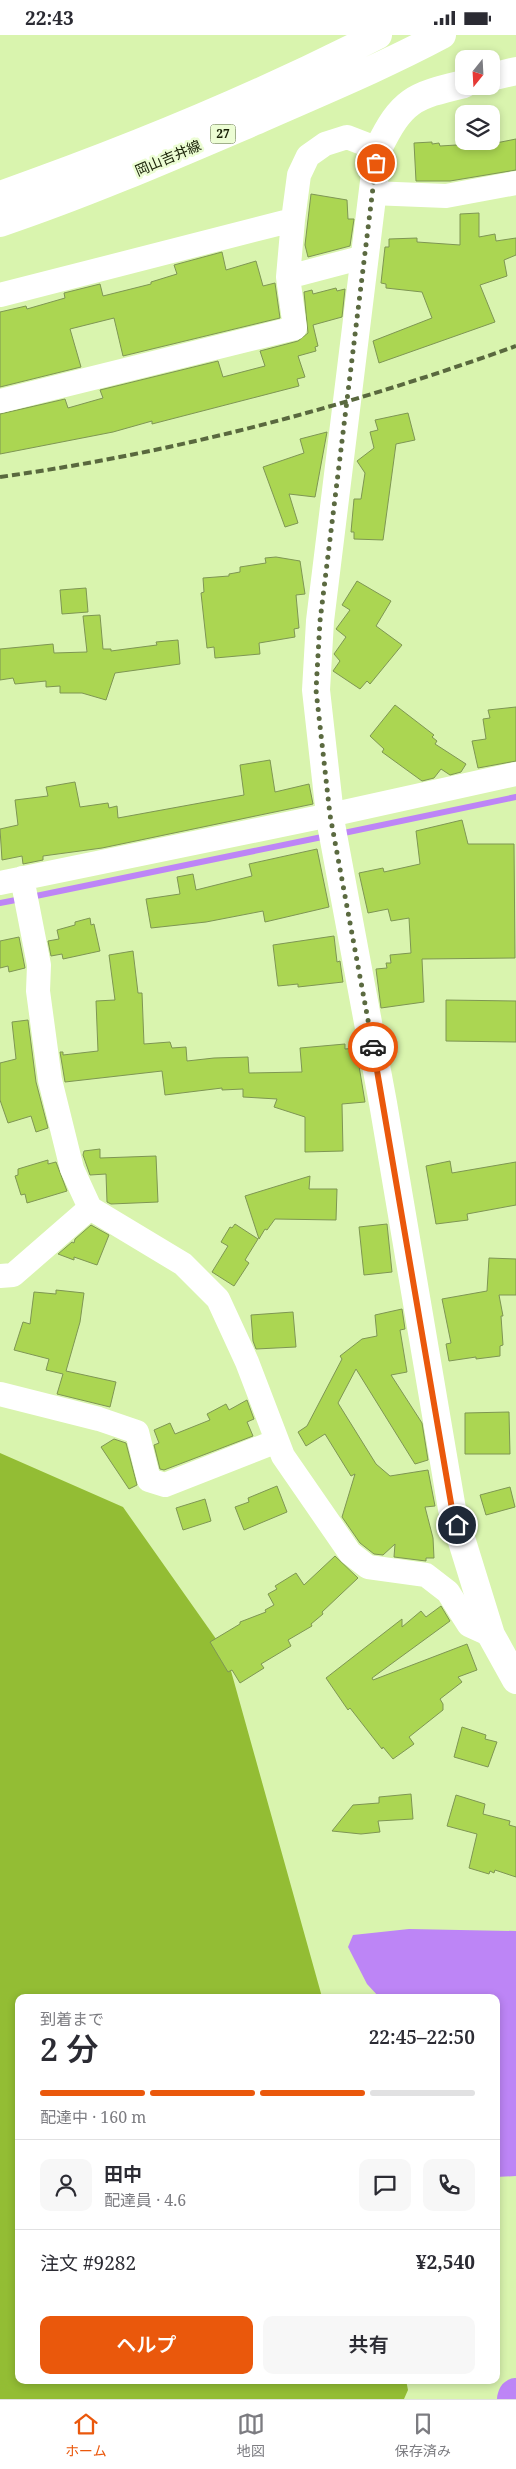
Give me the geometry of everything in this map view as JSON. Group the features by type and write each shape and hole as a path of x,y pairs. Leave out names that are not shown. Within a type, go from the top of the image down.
{"street":[{"name":"岡山吉井線","path":"0,195 103,158 231,103 378,35"},
{"name":"岡山吉井線","path":"0,223 59,203 188,150 395,60 442,35"},
{"path":"500,75 516,71"},
{"path":"455,86 426,93 406,104 391,122 378,149 371,193 316,661 316,690 332,829 383,1103 452,1509 491,1635 516,1680"},
{"path":"0,401 295,328 288,277 299,175 308,157 325,144 347,137 378,149"},
{"path":"371,193 446,196 516,183"},
{"path":"0,295 294,220"},
{"path":"288,277 364,257"},
{"path":"491,1635 469,1625 448,1592 426,1575 368,1567 350,1553 282,1456 247,1362 218,1299 183,1263 90,1207 72,1169 50,1080 38,991 39,965 18,889 332,829 516,774"},
{"path":"0,1276 13,1275 90,1207"},
{"path":"0,1394 99,1419 137,1432 149,1480 165,1485 277,1441"}],"green space":[{"path":"0,1453 123,1507 226,1653 321,1994 15,1994 15,2384 407,2384 408,2390 404,2399 0,2399"}],"shaded area":[{"path":"409,1929 516,1931 516,2176 500,2177 500,1994 376,1994 367,1984 348,1947 353,1935"}],"building":[{"path":"516,139 516,170 450,181 416,181 414,143 432,142 432,144 439,143 440,146 455,145 455,150 500,150 500,142"},
{"path":"311,194 347,200 348,219 354,219 350,246 308,257 305,245"},
{"path":"479,213 479,237 495,234 496,241 516,238 516,255 504,260 507,276 480,285 495,322 379,363 373,341 432,318 422,292 386,288 386,284 381,283 385,247 389,247 389,239 417,238 417,242 460,245 460,214"},
{"path":"222,252 226,270 256,261 263,286 275,283 280,318 123,356 114,318 70,329 81,367 0,387 0,312 26,306 27,309 65,298 64,293 100,284 103,296 151,284 151,282 177,274 174,265"},
{"path":"336,288 337,291 345,289 342,317 313,325 318,346 315,347 316,351 298,356 305,377 297,379 299,386 152,424 152,421 113,432 0,454 0,414 65,399 68,408 103,398 100,390 218,361 223,377 265,366 260,351 298,341 308,333 304,292 312,290 313,294"},
{"path":"408,413 415,440 396,444 383,540 354,539 354,532 351,532 354,499 361,499 365,473 357,461 374,448 370,432 378,430 375,420"},
{"path":"327,432 315,497 289,494 298,523 285,527 263,467 304,453 300,439"},
{"path":"276,557 300,561 305,594 296,595 299,628 294,629 295,637 259,643 260,654 215,658 214,647 207,648 201,593 204,592 203,578 229,576 229,574 240,572 240,567 266,563 265,558"},
{"path":"357,581 391,601 376,626 402,645 370,684 367,681 360,689 333,671 340,661 334,654 346,637 336,629 350,610 342,605"},
{"path":"86,588 88,612 62,614 60,590"},
{"path":"100,615 103,649 111,649 111,651 157,645 156,642 178,640 180,664 115,673 106,700 82,693 60,693 60,686 46,687 46,681 15,684 13,678 0,680 0,649 53,644 54,653 87,652 83,616"},
{"path":"395,705 434,735 432,737 437,741 435,744 466,764 461,772 450,775 441,769 434,778 422,781 382,752 384,749 370,736"},
{"path":"516,707 516,761 478,768 472,741 486,739 483,719 490,718 488,710"},
{"path":"270,760 275,792 309,784 313,804 102,848 43,856 43,860 23,864 22,856 2,860 0,829 18,825 15,800 48,796 46,787 75,782 80,807 108,803 109,808 117,806 118,818 244,795 240,765"},
{"path":"462,820 468,844 514,844 515,958 422,959 424,1002 381,1008 376,969 387,968 386,963 391,963 390,955 411,953 409,918 391,921 388,909 368,913 359,873 383,868 384,872 420,864 416,831"},
{"path":"317,849 329,907 265,922 263,911 206,922 151,928 146,899 180,894 177,877 193,874 196,890 252,876 249,864"},
{"path":"90,918 91,925 94,924 100,951 63,959 62,954 51,956 48,941 59,939 57,930"},
{"path":"334,936 337,962 340,961 343,982 298,987 298,984 278,986 273,945"},
{"path":"19,937 25,968 9,972 8,966 0,968 0,941"},
{"path":"133,951 138,993 142,993 144,1044 170,1042 172,1048 186,1047 187,1061 248,1057 249,1073 302,1072 300,1048 345,1044 345,1049 356,1048 365,1102 342,1104 343,1151 305,1152 305,1117 274,1107 277,1099 243,1097 243,1089 222,1090 222,1088 165,1095 162,1071 65,1082 60,1052 63,1052 63,1055 98,1051 96,1001 115,1000 109,955"},
{"path":"446,1000 516,1001 516,1042 446,1041"},
{"path":"28,1020 36,1082 48,1128 36,1132 31,1116 8,1123 0,1100 0,1063 16,1059 12,1022"},
{"path":"100,1149 100,1158 156,1156 158,1202 111,1204 107,1202 106,1174 90,1175 83,1155 84,1151"},
{"path":"48,1160 48,1164 56,1162 67,1191 27,1203 25,1194 21,1195 15,1176 18,1175 18,1169"},
{"path":"450,1161 452,1173 516,1162 516,1205 467,1214 468,1220 436,1224 426,1166"},
{"path":"310,1176 309,1189 337,1189 336,1220 275,1219 267,1230 265,1229 259,1239 245,1196"},
{"path":"235,1224 258,1239 245,1260 249,1263 234,1286 212,1272 228,1246 221,1242 230,1227 232,1228"},
{"path":"387,1224 392,1272 364,1275 359,1227"},
{"path":"91,1225 109,1235 97,1265 58,1254 72,1242 74,1243 75,1239"},
{"path":"489,1258 516,1259 516,1295 499,1295 503,1316 501,1316 503,1345 500,1346 500,1356 449,1361 446,1344 451,1343 442,1299 487,1291"},
{"path":"56,1290 84,1293 80,1322 66,1371 116,1382 110,1407 57,1394 63,1374 46,1370 49,1359 14,1350 23,1322 30,1324 34,1292 56,1294"},
{"path":"402,1309 405,1329 400,1330 407,1372 391,1375 422,1423 428,1460 415,1464 356,1369 338,1403 376,1464 390,1476 428,1470 435,1506 425,1507 433,1538 434,1558 426,1558 426,1561 394,1557 395,1544 383,1555 374,1554 360,1543 342,1517 355,1474 351,1476 325,1434 306,1446 298,1432 307,1426 342,1359 340,1356 362,1339 377,1336 375,1315"},
{"path":"293,1312 296,1347 256,1349 253,1341 251,1315"},
{"path":"247,1400 254,1419 247,1422 253,1436 164,1470 160,1469 154,1445 159,1443 154,1430 170,1423 175,1434 210,1420 207,1414 226,1404 229,1410"},
{"path":"509,1412 510,1454 465,1454 465,1413"},
{"path":"114,1439 126,1443 137,1485 129,1489 101,1447"},
{"path":"277,1486 287,1512 244,1530 235,1507 249,1502 248,1498"},
{"path":"510,1487 515,1507 486,1515 480,1495"},
{"path":"205,1499 211,1521 183,1530 176,1508"},
{"path":"335,1556 358,1578 322,1612 323,1614 311,1624 312,1626 288,1640 291,1646 261,1664 264,1668 240,1683 232,1670 228,1672 210,1642 240,1624 240,1622 266,1612 265,1610 274,1605 268,1594 277,1589 275,1586 296,1573 304,1585"},
{"path":"441,1606 450,1621 372,1678 373,1680 467,1644 477,1670 458,1677 462,1682 440,1699 443,1704 443,1710 409,1737 414,1744 393,1759 383,1747 382,1749 350,1708 348,1710 326,1678 402,1619 402,1627 421,1611 426,1617"},
{"path":"462,1727 486,1735 485,1739 497,1742 488,1767 454,1757"},
{"path":"411,1794 413,1819 378,1821 380,1832 361,1834 332,1831 353,1805 379,1803 379,1797"},
{"path":"456,1795 485,1804 483,1814 510,1821 509,1825 516,1827 516,1877 495,1870 494,1873 490,1871 489,1874 469,1868 477,1834 447,1826"}],"waterway":[{"path":"339,834 516,797"},
{"path":"31,897 327,836"},
{"path":"0,903 21,899"}],"railway":[{"path":"0,477 132,455 261,425 389,389 516,346"}],"way so far":[{"path":"373,1047 331,824 316,690 316,661 376,163"}],"route":[{"path":"373,1047 452,1509 457,1525"}]}
